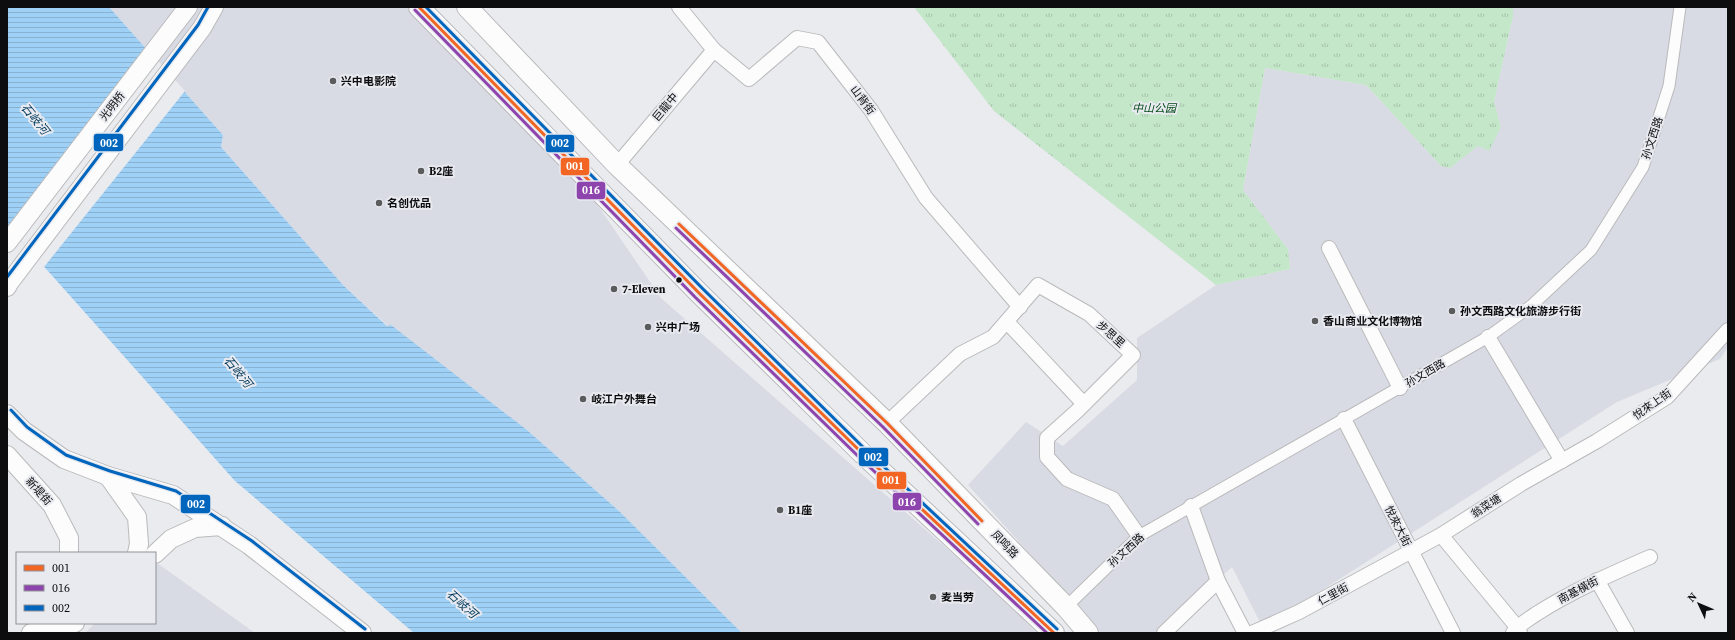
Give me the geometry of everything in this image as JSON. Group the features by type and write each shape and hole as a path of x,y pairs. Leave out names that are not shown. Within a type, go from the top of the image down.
{"main road":[{"path":"419,7 699,293 1045,630"},
{"name":"凤鸣路","path":"467,7 617,164 887,422 1066,607 1088,633"},
{"name":"孙文西路","path":"1045,630 1066,607"}],"street":[{"path":"8,285 202,28 214,7"},
{"name":"山背街","path":"679,7 714,50 749,79 797,38 818,42 871,110 926,198 1020,307"},
{"name":"孙文西路","path":"1066,607 1139,536 1400,388 1488,336 1531,306 1592,250 1643,167 1669,86 1680,7"},
{"name":"光明桥","path":"7,243 186,10"},
{"name":"巨龍中","path":"617,164 714,50"},
{"path":"1329,248 1400,388"},
{"name":"步思里","path":"887,422 960,354 993,337 1038,285 1089,314 1133,355 1084,404 1046,438 1047,457 1067,479 1113,499 1139,536"},
{"path":"1007,322 1084,404"},
{"name":"悅來上街","path":"1562,461 1667,397 1728,330"},
{"path":"1488,336 1562,461"},
{"path":"7,414 24,431 64,459 108,476 173,495 249,545 362,633"},
{"name":"悅來大街","path":"1344,419 1453,633"},
{"name":"新堤街","path":"7,455 52,505 69,538 69,552"},
{"name":"翁菜塘","path":"1411,551 1441,535 1521,484 1562,461"},
{"path":"108,476 137,517 139,544 137,552"},
{"path":"1191,506 1218,581 1245,633"},
{"path":"156,553 171,539 195,528 222,526"},
{"path":"1441,535 1516,631"},
{"name":"仁里街","path":"1252,633 1299,612 1411,551"},
{"name":"南基橫街","path":"1516,631 1552,604 1597,580 1650,557"},
{"path":"1597,580 1627,633"},
{"path":"1164,633 1218,581"},
{"path":"31,633 36,624"},
{"path":"31,633 71,624"}],"shaded area":[{"name":"兴中广场","path":"109,7 406,7 573,169 661,298 992,588 1037,633 742,633 619,511 527,430 391,326 388,326 344,286 221,147 223,135"},
{"name":"孙文西路文化旅游步行街","path":"1513,7 1728,7 1728,347 1720,359 1617,402 1263,628 1232,567 1160,633 1101,633 968,485 1026,422 1063,446 1137,380 1137,338 1216,285 1290,269 1288,249 1243,190 1265,68 1366,85 1441,166 1450,168 1501,127 1494,102 1513,16"},
{"path":"156,564 255,633 85,633 94,624 156,624"}],"green space":[{"name":"中山公园","path":"914,7 1513,7 1513,16 1494,102 1501,127 1489,151 1478,146 1450,168 1441,166 1366,85 1265,68 1243,190 1288,249 1290,269 1216,285 994,111"}],"water":[{"name":"石岐河","path":"7,7 109,7 223,135 221,147 344,286 387,326 391,325 527,430 619,511 742,633 414,633 235,481 7,225"}],"pier":[{"path":"147,48 185,91 44,267 8,226"}],"transit line":[{"name":"002","path":"7,277 198,25 208,7"},
{"name":"001","path":"419,7 699,293 863,454 1054,633"},
{"name":"002","path":"426,7 703,289 866,450 1057,629"},
{"name":"016","path":"415,10 695,297 860,458 1047,633"},
{"name":"001","path":"679,224 887,423 982,521"},
{"name":"016","path":"676,228 883,427 978,524"},
{"name":"002","path":"11,410 27,427 66,455 110,471 176,491 252,541 365,629"}],"place":[{"name":"兴中电影院","path":"333,81"},
{"name":"B2座","path":"421,171"},
{"name":"名创优品","path":"379,203"},
{"name":"7-Eleven","path":"614,289"},
{"name":"孙文西路文化旅游步行街","path":"1452,311"},
{"name":"香山商业文化博物馆","path":"1315,321"},
{"name":"兴中广场","path":"648,327"},
{"name":"岐江户外舞台","path":"583,399"},
{"name":"B1座","path":"780,510"},
{"name":"麦当劳","path":"933,597"}]}
